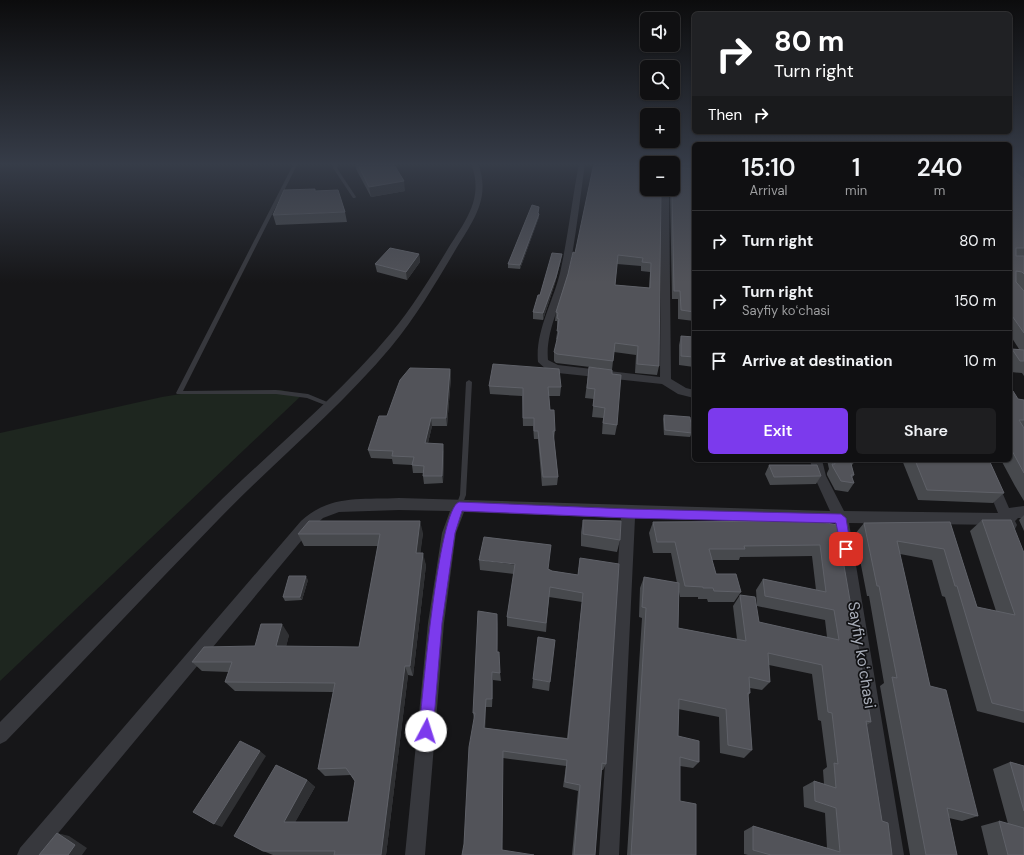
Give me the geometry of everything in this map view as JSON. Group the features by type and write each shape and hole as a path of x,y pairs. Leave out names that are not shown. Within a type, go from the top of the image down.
{"street":[{"path":"0,735 234,495 330,405 387,345 419,304 477,203"},
{"path":"575,203 564,273 550,318 542,352 542,362 558,369 665,381 678,389 692,393"},
{"path":"665,203 665,381"},
{"name":"Sayfiy koʻchasi","path":"816,462 820,476 841,518 894,855"},
{"path":"983,462 1009,519 1012,535"},
{"path":"27,855 306,525 318,514 328,508 351,505 459,506 628,513 841,518 1009,519"},
{"path":"415,855 436,623 449,533 459,506"},
{"path":"1009,519 1014,512 1024,512"},
{"path":"609,855 628,513"}],"lane":[{"path":"276,203 179,393 276,392 308,396 330,405"},
{"path":"459,506 463,495 469,382"}],"shaded area":[{"path":"281,390 302,395 0,681 0,433 162,397 199,391"}],"building":[{"path":"278,203 342,203 345,212 273,215"},
{"path":"586,203 661,203 659,366 637,364 638,346 615,343 613,361 557,354 554,352 559,331 557,331 559,319 557,318 558,313 556,312 573,252 575,253","holes":["618,255 643,258 642,262 651,263 650,288 615,285"]},
{"path":"672,203 692,203 692,312 681,310 680,291 674,291"},
{"path":"1012,203 1024,203 1024,248 1016,248 1016,256 1024,256 1024,274 1016,271 1016,282 1024,291 1024,333 1012,316"},
{"path":"532,205 539,207 539,214 520,265 508,264"},
{"path":"390,248 419,254 406,272 375,264"},
{"path":"552,253 562,254 556,277 543,313 533,312 538,295 540,295"},
{"path":"681,336 692,337 692,357 681,356"},
{"path":"1012,349 1024,350 1024,361 1020,361"},
{"path":"493,364 559,369 561,387 548,387 550,410 554,410 555,431 553,431 558,477 543,477 538,431 534,431 534,418 523,418 523,388 489,386"},
{"path":"589,367 612,370 612,374 621,375 617,425 603,423 605,408 593,406 595,389 587,388"},
{"path":"410,368 450,369 446,418 431,418 425,443 443,444 442,476 423,476 424,466 412,465 414,457 392,456 393,451 368,450 379,416 387,416 400,380"},
{"path":"1012,391 1018,399 1024,400 1024,420 1019,420 1024,428 1024,473 1012,451"},
{"path":"664,415 690,417 692,433 665,430"},
{"path":"834,462 851,462 854,475 851,475 854,483 841,481 832,464 835,464"},
{"path":"916,462 990,462 1004,493 927,490"},
{"path":"769,465 817,465 821,476 774,477"},
{"path":"583,520 621,521 620,540 583,534"},
{"path":"982,520 1011,520 1024,553 1024,711 992,703 957,586 955,586 944,549 897,541 930,686 946,690 978,816 947,808 957,855 926,855 892,677 897,678 879,586 877,586 864,523 950,522 977,607 1015,615"},
{"path":"309,521 420,521 416,553 423,553 410,666 405,666 381,855 334,855 335,851 263,851 234,836 276,765 307,780 284,822 348,822 355,781 346,768 318,769 335,683 225,682 232,662 192,662 204,647 255,646 261,624 282,624 276,646 359,647 380,534 298,534"},
{"path":"817,521 837,525 871,722 866,721 882,821 888,823 892,855 771,855 753,850 753,826 840,852 836,808 815,801 814,781 836,788 834,763 838,764 832,713 828,712 822,665 768,653 770,682 749,677 750,693 748,693 752,750 728,745 726,709 679,699 678,736 699,741 699,762 680,757 680,801 696,804 696,855 631,855 646,608 642,607 644,577 679,583 678,628 746,641 740,595 755,597 759,622 839,640 834,610 765,596 763,579 826,592 820,545 744,546 745,549 709,549 716,574 736,574 741,592 714,591 713,588 685,586 675,542 657,542 653,522"},
{"path":"484,537 551,545 548,569 552,571 578,575 580,558 619,564 606,764 602,763 595,855 574,855 580,785 565,782 567,760 503,751 502,850 534,855 462,855 464,844 469,747 475,713 473,713 478,611 497,614 497,652 499,652 500,673 492,672 492,699 486,699 484,728 568,739 583,593 550,587 546,623 507,617 515,564 479,560"},
{"path":"289,576 306,576 300,597 283,597"},
{"path":"538,637 555,640 550,682 533,679"},
{"path":"240,741 260,751 214,824 193,812"},
{"path":"1010,762 1024,766 1024,811"},
{"path":"999,821 1024,828 1024,855 1008,855"},
{"path":"57,833 75,845 68,855 39,855"}],"route":[{"path":"426,731 436,623 449,533 459,506 628,513 841,518 846,549"}]}
